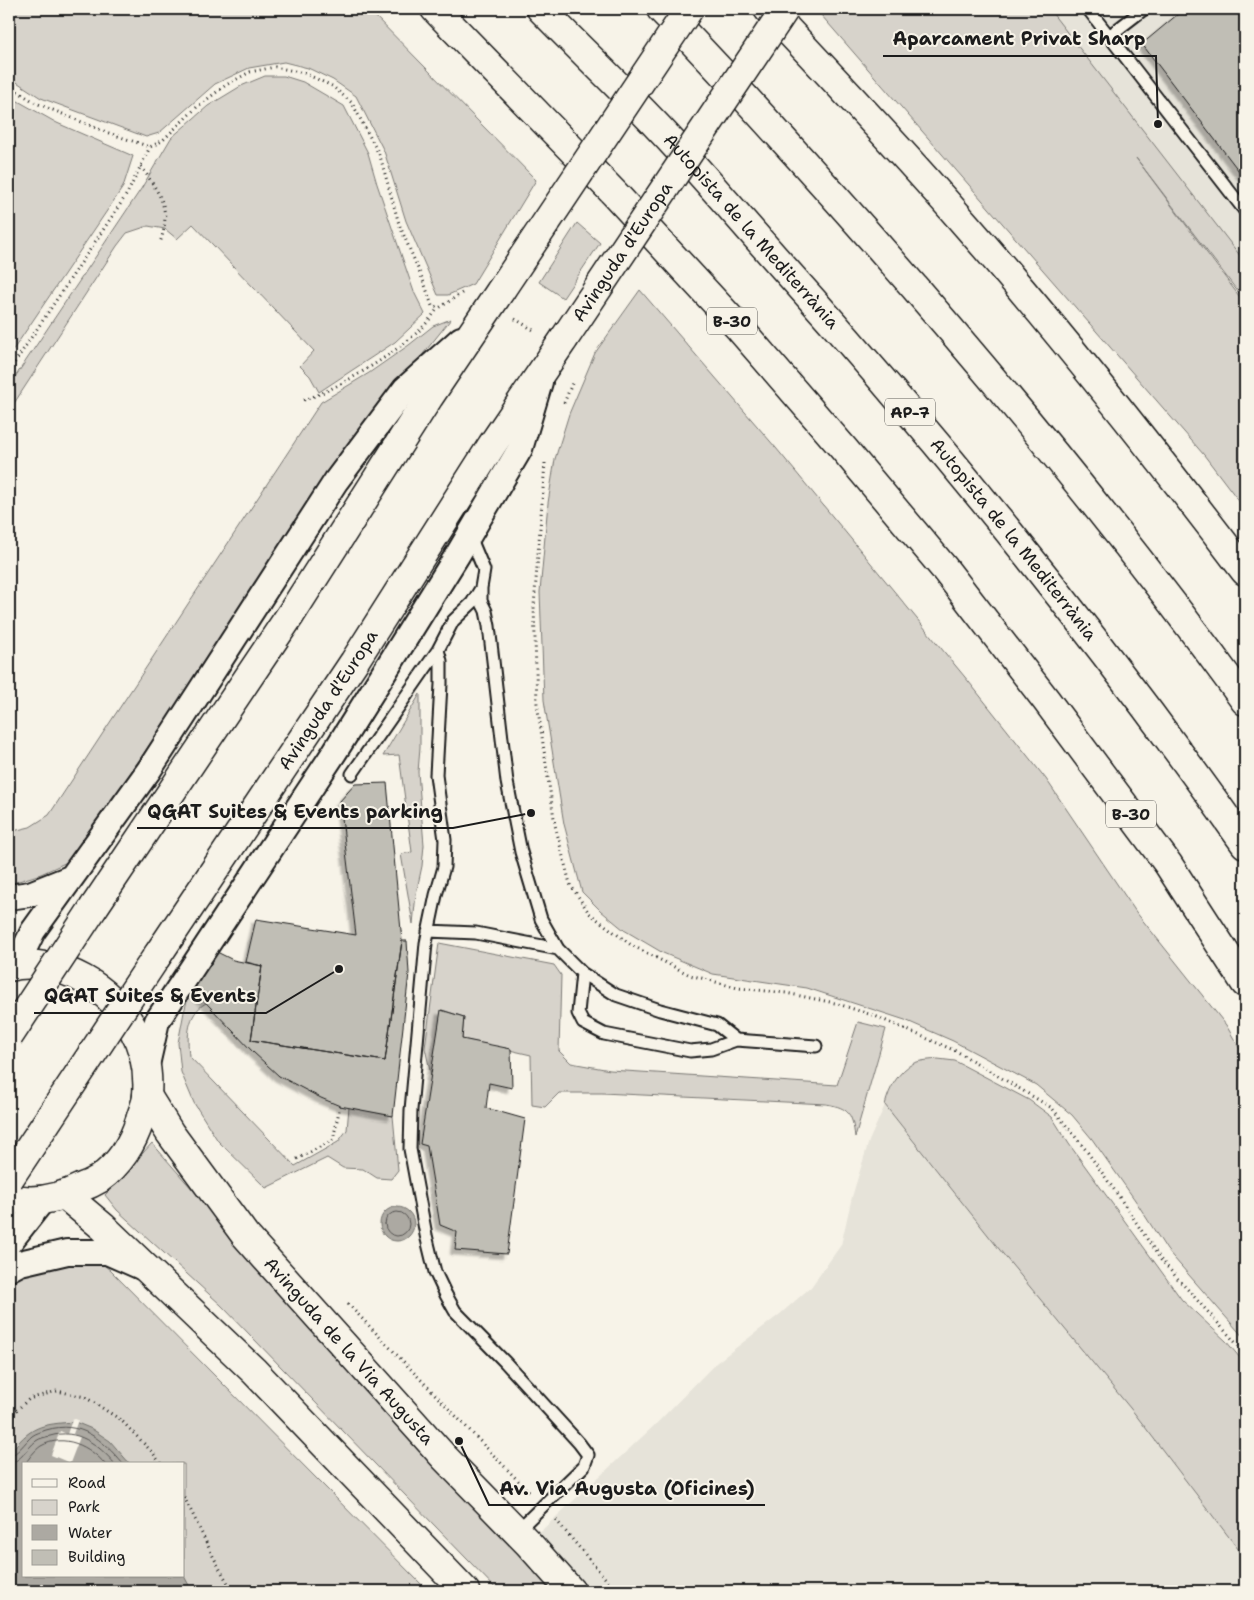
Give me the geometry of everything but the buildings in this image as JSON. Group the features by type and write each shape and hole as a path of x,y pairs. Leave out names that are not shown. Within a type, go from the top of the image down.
{"main road":[{"name":"B-30","path":"435,9 616,194 740,329 844,448 1046,700 1168,864 1245,983"},
{"name":"Autopista de la Mediterrània","path":"541,9 658,127 912,414 1012,536 1179,751 1245,844"},
{"path":"661,9 705,53 884,252 982,366 1083,487 1245,701"},
{"path":"9,1036 291,614 429,397 689,9"},
{"path":"768,9 968,226 1092,376 1245,571"},
{"name":"Avinguda d'Europa","path":"9,1179 354,662 492,445 784,9"},
{"path":"9,1198 18,1200 54,1198 99,1179 118,1162 135,1137 147,1096 146,1065 138,1035 112,998 75,974 53,968 12,966"},
{"name":"Avinguda de la Via Augusta","path":"147,1096 170,1133 245,1235 444,1456 517,1531 571,1591"},
{"path":"54,1198 103,1226 254,1371 465,1591"}],"street":[{"path":"12,966 33,931 70,878 149,770 336,481 405,389 491,305"},
{"name":"Avinguda d'Europa","path":"146,1065 157,1021 334,753 470,534 520,449 544,369"},
{"path":"9,897 30,894 70,878"},
{"path":"9,1243 54,1198"},
{"path":"9,1269 20,1263 67,1252 107,1252 149,1271"}],"lane":[{"path":"1088,9 1245,211"},
{"path":"1109,36 1144,9"},
{"path":"470,534 484,570 481,601 486,611 489,626 507,782 521,852 541,919 558,948 582,973 616,995 660,1010 717,1025 736,1040"},
{"path":"352,774 438,650 453,621 472,603 481,588"},
{"path":"438,650 441,661 441,684 436,775 445,840 444,867 428,931 425,953 411,1110 410,1149 426,1235 435,1272 456,1311 505,1362 588,1455 584,1466 517,1531"},
{"path":"428,931 476,933 558,948"},
{"path":"582,973 578,1013 583,1024 604,1034 690,1051 711,1049 736,1040 816,1046"}],"path":[{"path":"9,371 127,194 150,147 162,141 197,107 226,85 250,72 275,67 304,73 332,86 352,103 380,156 399,224 432,306 438,308"},
{"path":"9,86 36,104 150,147"},
{"path":"141,166 158,191 165,207 164,232 160,243"},
{"path":"304,400 322,395 381,360 421,329 438,308 465,292 474,292 491,305 561,343 574,358 577,369 562,407"},
{"path":"545,460 534,606 537,703 555,825 570,884 589,913 631,944 690,975 738,988 786,993 835,1003 875,1016 958,1052 1052,1108 1092,1158 1161,1260 1245,1353"},
{"path":"297,1159 333,1140 340,1106"},
{"path":"346,1301 543,1506 616,1591"},
{"path":"9,1417 29,1399 57,1391 85,1397 121,1420 159,1462"},
{"path":"185,1499 224,1578 233,1591"}],"shaded area":[{"path":"1018,9 1245,9 1245,301 1068,68"},
{"path":"885,1105 1007,1259 1135,1414 1245,1558 1245,1591 571,1591 528,1543 656,1424 716,1363 779,1315 811,1287 841,1245 852,1197 869,1141"}],"green space":[{"path":"9,9 368,9 536,180 473,284 448,295 438,295 406,221 384,151 356,96 333,80 308,68 284,62 249,68 215,84 159,133 146,137 41,98 9,77"},
{"path":"825,9 1049,9 1245,262 1245,301 1136,158 1245,304 1245,509 1204,455 821,15"},
{"path":"265,76 284,76 303,82 344,106 368,153 414,292 425,314 395,342 319,392 310,376 300,366 314,351 193,224 177,239 165,229 148,226 127,233 117,246 9,411 9,386 141,189 171,138 208,106 241,86"},
{"path":"9,96 57,123 133,156 123,187 9,356"},
{"path":"577,223 600,243 563,298 539,282"},
{"path":"640,290 776,448 969,682 1046,779 1136,912 1226,1025 1245,1058 1245,1339 1167,1250 1092,1139 1072,1115 1036,1085 953,1041 905,1020 807,988 713,974 663,953 624,930 582,892 564,824 544,700 540,592 548,503 555,459 569,414 595,353"},
{"path":"451,319 353,442 84,842 67,862 41,874 9,884 9,832 30,827 49,815 321,402 369,373 433,326"},
{"path":"420,694 418,772 424,845 413,924 401,854 412,852 399,755 383,756"},
{"path":"439,943 554,965 561,975 559,1051 571,1063 610,1070 837,1085 858,1022 886,1029 855,1137 853,1123 848,1113 845,1110 826,1104 602,1093 559,1093 545,1107 532,1105 531,1055 462,1039 464,1017 442,1010 431,1075 425,1048"},
{"path":"191,987 206,1003 195,1013 192,1019 188,1033 189,1056 295,1166 338,1142 347,1130 349,1107 393,1116 398,1170 391,1179 377,1178 363,1169 343,1168 327,1158 266,1188 218,1141 194,1103 181,1072 178,1043"},
{"path":"938,1059 955,1061 1029,1100 1052,1117 1069,1144 1182,1300 1226,1341 1245,1364 1245,1558 1135,1414 1007,1259 885,1105 892,1087 908,1066 917,1062"},
{"path":"152,1143 551,1587 547,1591 498,1591 221,1305 117,1210 105,1195"},
{"path":"95,1258 110,1270 428,1591 9,1591 9,1269"}],"water":[{"path":"397,1207 404,1208 409,1212 413,1217 413,1231 409,1236 404,1240 397,1241 390,1240 385,1236 381,1231 380,1224 381,1217 385,1212 390,1208"},
{"path":"75,1422 92,1429 110,1441 128,1462 22,1462 22,1578 185,1578 192,1591 9,1591 9,1454 23,1437 30,1432 53,1424"}],"pier":[{"path":"72,1420 78,1420 73,1434 80,1437 70,1462 68,1462 51,1455 60,1431 67,1434"}],"place":[{"name":"Aparcament Privat Sharp","path":"1158,124"},
{"name":"QGAT Suites & Events parking","path":"531,813"},
{"name":"QGAT Suites & Events","path":"339,969"},
{"name":"Av. Via Augusta (Oficines)","path":"459,1441"}]}
